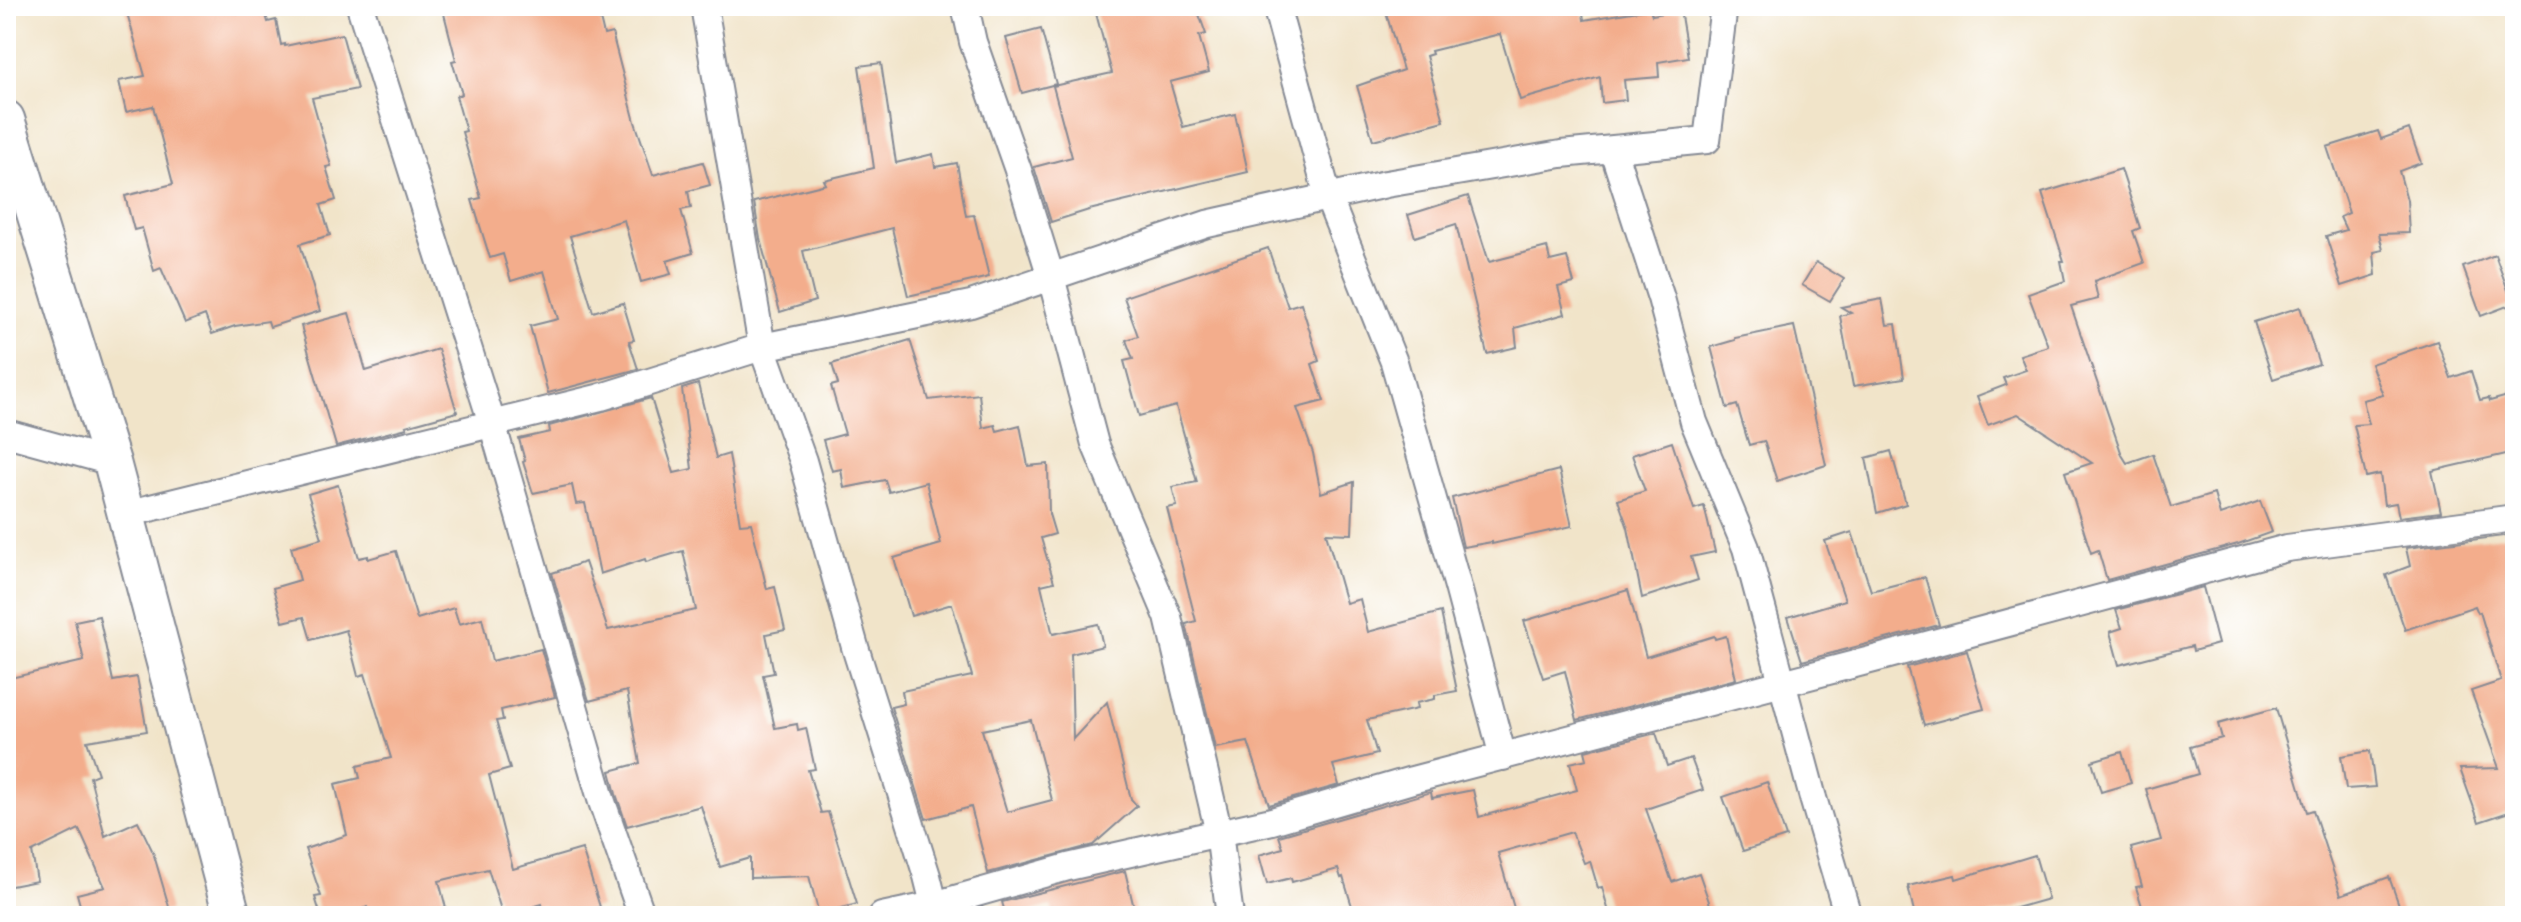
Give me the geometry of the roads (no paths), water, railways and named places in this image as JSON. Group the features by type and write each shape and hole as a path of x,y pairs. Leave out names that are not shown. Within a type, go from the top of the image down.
{"street":[{"path":"360,6 492,423 601,799 642,916"},
{"path":"704,6 762,347 803,461 855,647 936,910"},
{"path":"965,6 973,42 1051,277 1095,444 1168,617 1219,833 1230,916"},
{"path":"1276,6 1328,197 1394,362 1503,757"},
{"path":"126,514 601,397 762,347 971,304 1207,224 1386,184 1561,154 1707,140 1724,6"},
{"path":"6,119 112,462 232,916"},
{"path":"1613,150 1661,298 1694,422 1746,548 1781,684 1848,916"},
{"path":"6,433 112,462"},
{"path":"882,916 936,910 1068,867 1272,821 2287,548 2515,518"}]}
